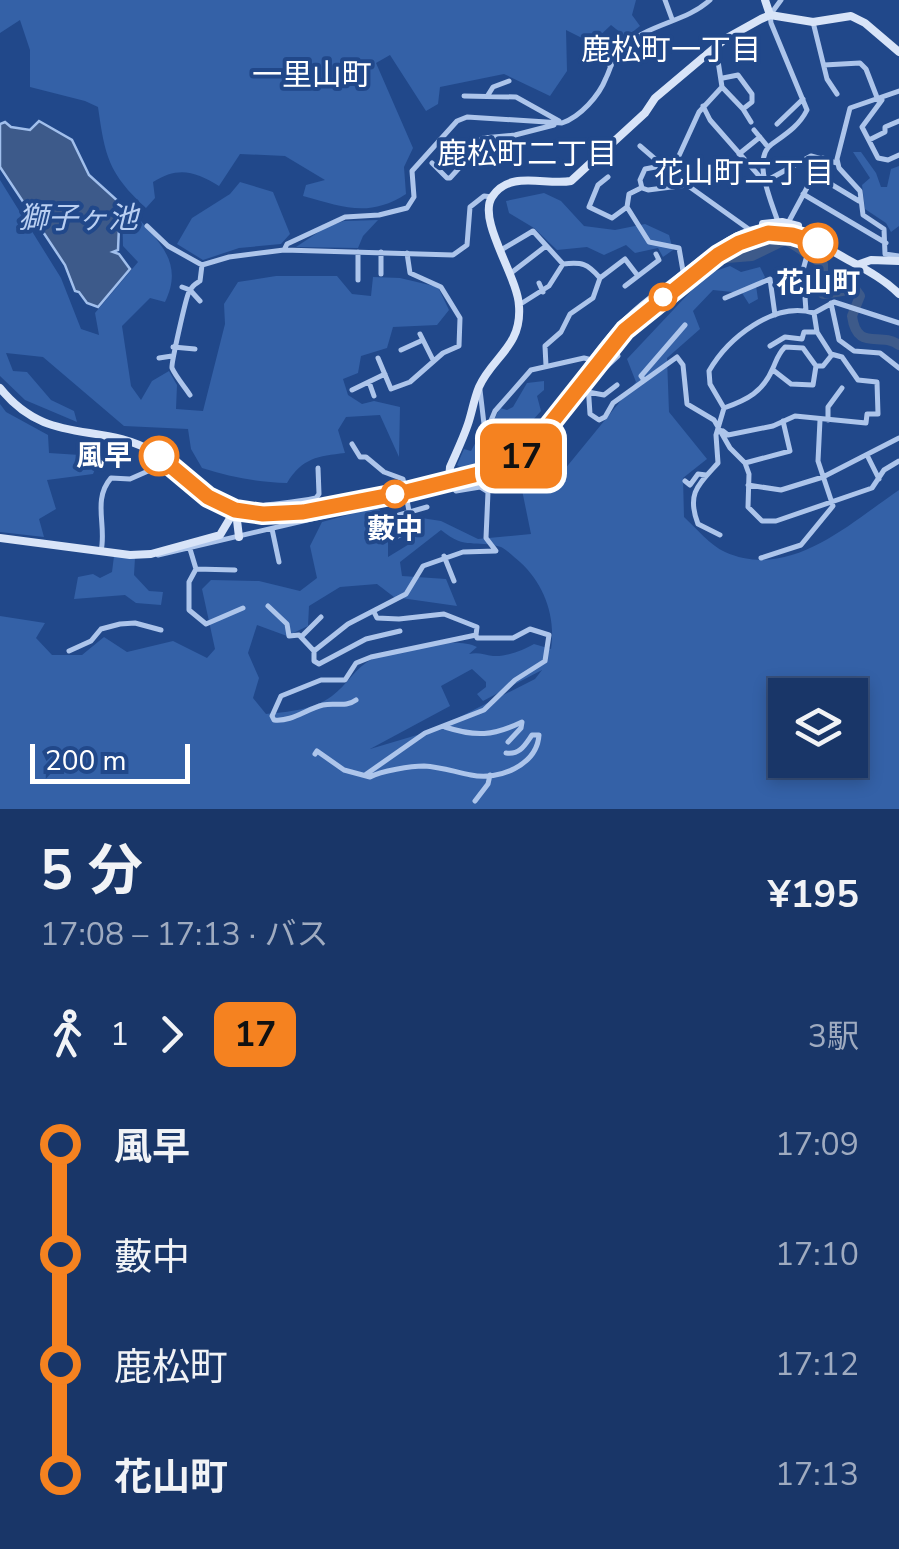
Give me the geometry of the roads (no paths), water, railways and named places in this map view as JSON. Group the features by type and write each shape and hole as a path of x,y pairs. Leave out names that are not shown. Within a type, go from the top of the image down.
{"street":[{"path":"665,0 672,19"},
{"path":"432,163 450,178 460,167 463,155 483,138 515,136 572,119 600,90 617,52 643,31 710,0"},
{"path":"764,0 807,110 763,155 767,183 783,222"},
{"path":"314,650 348,624 406,594 423,566 463,552 496,551 486,538 488,492 480,487 456,491 450,481 450,467 480,384 512,341 518,325 520,305 511,272 488,220 492,197 500,189 526,179 561,183 571,180 645,113 656,98 726,39 770,16 781,0"},
{"path":"770,16 813,22 843,16 856,18 899,52"},
{"path":"813,22 827,79 836,94"},
{"path":"585,45 611,66"},
{"path":"642,188 640,174 650,166 676,160 703,106 722,87 716,48"},
{"path":"824,65 860,63 881,99"},
{"path":"723,78 738,75 752,94 752,102 743,109"},
{"path":"488,95 493,88 510,81"},
{"path":"722,87 751,122"},
{"path":"838,163 850,108 899,91"},
{"path":"464,96 502,94 525,101 562,123"},
{"path":"777,124 803,99"},
{"path":"881,99 862,127 882,161 899,154"},
{"path":"703,106 710,120 767,183"},
{"path":"284,250 287,244 334,220 407,208 414,197 412,172 458,120 467,117 562,123"},
{"path":"869,140 899,121"},
{"path":"754,130 768,146"},
{"path":"739,154 760,137"},
{"path":"640,146 662,166"},
{"path":"767,183 804,158 838,163 860,191 863,215 884,229 885,254 899,258"},
{"path":"783,222 823,158"},
{"path":"814,174 860,202"},
{"path":"608,177 598,185 590,207 612,218 627,208"},
{"path":"684,274 679,248 648,242 627,208 629,194 642,188 687,185 752,234"},
{"path":"803,194 886,243"},
{"path":"147,226 168,246 202,264 284,250 452,254 461,250 470,237 470,207 484,196 492,197"},
{"path":"0,388 15,406 38,421 65,431 128,441 150,450 200,491 235,510 292,514 494,470 528,450 612,344 644,311 752,234 758,225 783,222 899,294"},
{"path":"501,250 533,231 562,264"},
{"path":"450,481 490,467 518,450 631,316 720,246 752,234 779,233 814,239"},
{"path":"511,272 546,246"},
{"path":"358,252 358,280"},
{"path":"381,252 381,274"},
{"path":"378,358 390,389 410,382 433,360 458,349 460,318 441,287 410,273 407,253"},
{"path":"625,286 659,260 656,254"},
{"path":"856,265 899,258"},
{"path":"546,366 545,346 561,332 570,314 592,298 600,278 625,259 638,276"},
{"path":"806,259 806,311"},
{"path":"200,281 202,264"},
{"path":"520,305 543,292 562,264 589,265 600,278"},
{"path":"725,298 770,279 775,315"},
{"path":"186,288 200,281 209,282"},
{"path":"538,282 543,292"},
{"path":"186,288 200,301"},
{"path":"186,288 183,328 173,348 170,368 190,395"},
{"path":"833,303 838,340 854,350 880,353 899,368"},
{"path":"720,536 698,524 692,507 697,484 718,464 716,436 724,408 710,384 713,364 754,325 794,308 814,313 833,303 899,323"},
{"path":"720,429 728,435 795,416 866,423 867,414 878,414 877,382 858,380 842,357 831,354 816,332 814,313"},
{"path":"644,380 641,376 685,325"},
{"path":"770,346 785,337 802,339 804,332 816,332"},
{"path":"401,350 421,337 433,360"},
{"path":"612,344 618,356 588,384 588,409 594,418 605,417 613,402 672,358 682,360 687,404 714,420 744,464 749,474 748,507 762,520 776,522 872,488 884,470 899,462"},
{"path":"724,408 754,396 773,370 779,352 792,346 803,348 816,366 813,385 791,384 773,370"},
{"path":"173,348 195,349"},
{"path":"816,366 828,362 831,354"},
{"path":"159,358 172,356"},
{"path":"480,384 484,424 490,423 495,411 531,370 584,358 592,360"},
{"path":"352,390 385,374"},
{"path":"368,382 374,396"},
{"path":"588,392 604,395 617,386"},
{"path":"760,558 801,545 834,506 818,461 824,419 842,388"},
{"path":"744,464 790,452 783,420"},
{"path":"748,485 781,490 823,477 899,438"},
{"path":"352,444 360,457 366,457 389,475 399,476 409,511"},
{"path":"867,455 879,479"},
{"path":"100,552 104,528 100,501 106,482 111,478 130,479 156,468"},
{"path":"263,514 264,505 316,498 318,468"},
{"path":"685,481 690,485 698,474 706,475"},
{"path":"0,538 100,552 151,554 190,549 350,510 354,501"},
{"path":"394,538 404,533 399,515 427,507"},
{"path":"235,510 239,537"},
{"path":"151,554 220,534 235,510"},
{"path":"272,529 280,562"},
{"path":"190,549 196,569 188,582 189,610 206,624 243,608"},
{"path":"444,556 454,581"},
{"path":"196,569 235,570"},
{"path":"268,606 277,610 287,624 289,636 301,637 314,650 314,661 324,664 366,639 400,631"},
{"path":"374,612 377,618 400,619 444,614 478,628 476,636"},
{"path":"301,637 321,617"},
{"path":"68,651 90,641 101,628 135,623 160,630"},
{"path":"356,700 349,705 316,706 286,721 274,720 272,716 281,696 321,680 345,680 356,663 476,636 513,638 530,629 549,635 545,661 516,680 484,710 412,740 365,774"},
{"path":"442,726 464,734 496,734 522,722 508,742"},
{"path":"314,754 317,751 344,770 370,777 416,766 472,776 490,775 516,768 531,758 539,735 532,734 516,753 506,753"},
{"path":"475,801 490,775"}],"water":[{"name":"獅子ヶ池","path":"39,121 72,140 89,175 120,203 118,250 113,252 130,269 98,307 75,291 65,265 0,167 0,124 30,130"}],"waterway":[{"path":"727,258 752,256 785,240 823,264 823,294 855,289 860,296 852,316 859,334 899,345"}],"place":[{"name":"花山町","path":"818,243"},
{"name":"風早","path":"159,456"},
{"name":"藪中","path":"395,494"}],"district":[{"name":"鹿松町一丁目","path":"671,50"},
{"name":"一里山町","path":"312,75"},
{"name":"鹿松町二丁目","path":"527,154"},
{"name":"花山町二丁目","path":"744,173"}]}
